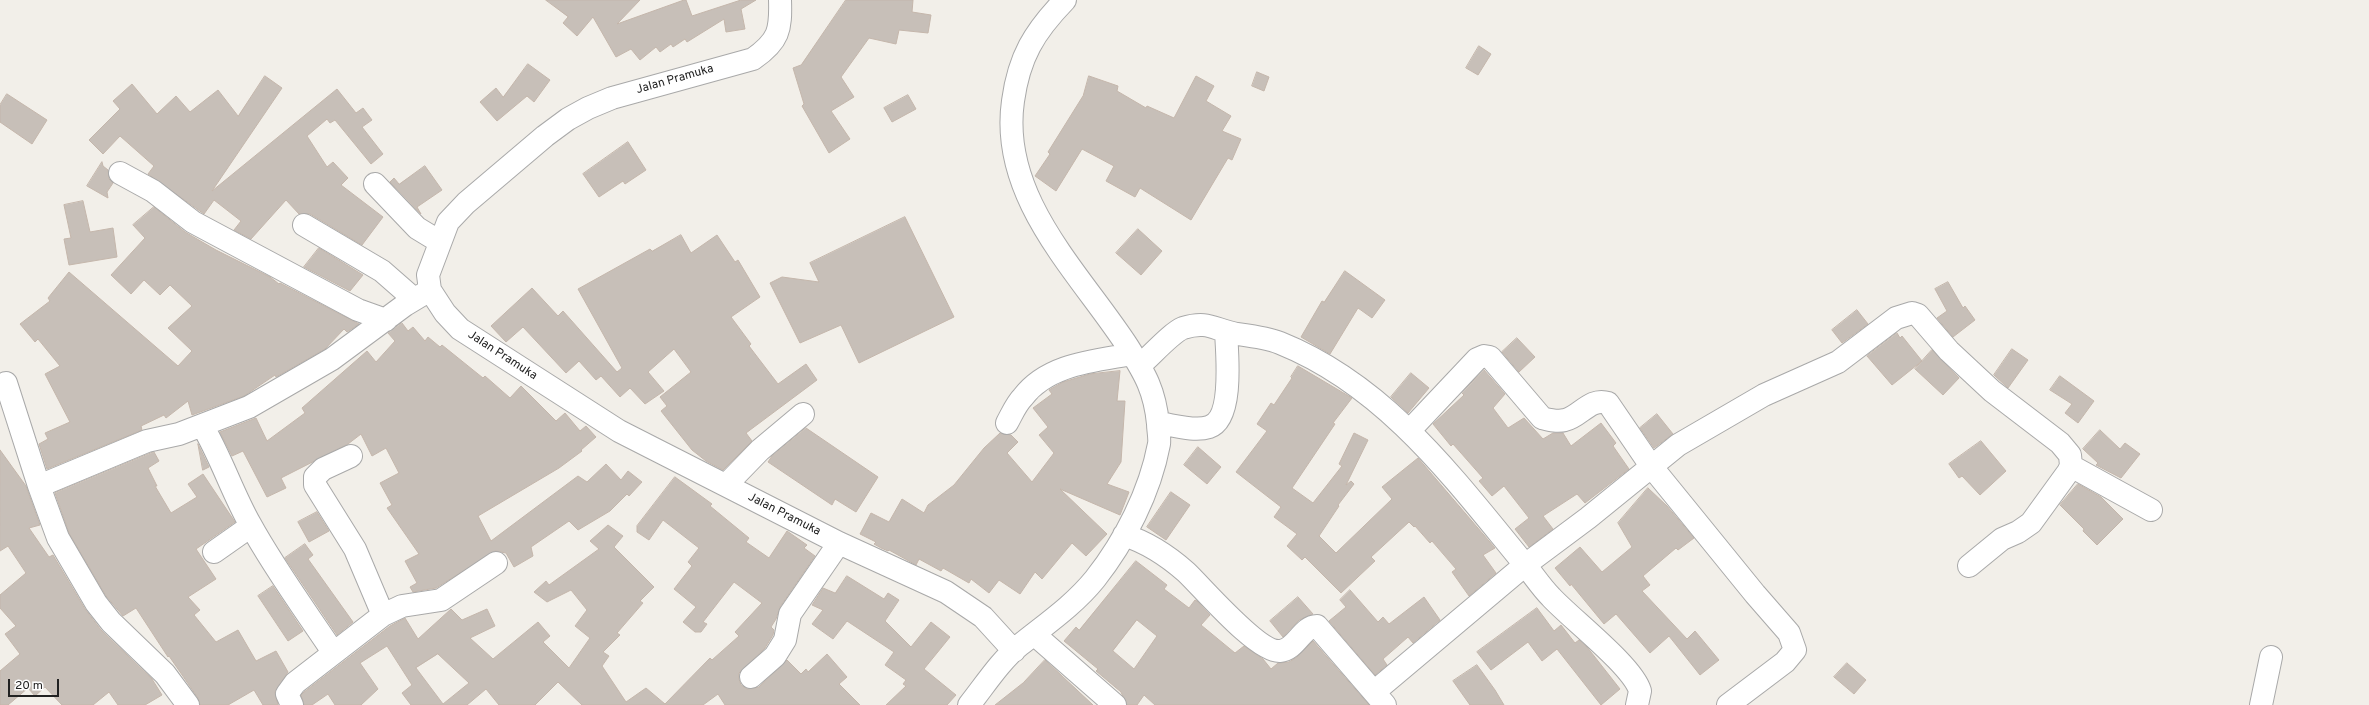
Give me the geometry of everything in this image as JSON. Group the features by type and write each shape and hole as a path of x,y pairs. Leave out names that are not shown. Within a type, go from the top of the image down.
{"street":[{"name":"Jalan Pramuka","path":"780,0 779,29 768,49 753,59 612,98 568,119 466,203 448,222 422,294 445,313 460,329 478,342 619,431 839,543 946,592 988,621 1014,651"},
{"path":"968,705 1014,651 1035,635 1095,579 1131,524 1150,478 1159,442 1156,407 1149,382 1136,359 1104,311 1051,241 1029,201 1018,171 1012,142 1011,114 1020,65 1030,42 1048,17 1065,0"},
{"path":"120,172 153,191 193,222 358,310 386,320"},
{"path":"375,184 417,228 440,242"},
{"path":"39,486 147,441 179,434 249,407 332,359 422,294 304,225"},
{"path":"1124,535 1140,540 1185,571 1254,640 1275,650 1287,649 1311,628 1317,626 1380,698 1525,565 1588,518 1678,445 1764,395 1838,362 1896,318 1912,313 1924,321 1949,351 1992,391 2060,443 2070,455 2071,466 2030,523 2018,532 2002,539 1969,566"},
{"path":"1007,423 1023,396 1035,384 1057,370 1136,359 1181,329 1196,325 1210,324 1226,332 1279,342 1338,373 1366,391 1410,430 1439,462 1551,598 1592,635 1634,680 1640,691 1637,705"},
{"path":"1158,423 1201,428 1212,426 1220,418 1227,398 1226,332"},
{"path":"1410,430 1477,359 1484,356 1490,357 1542,418 1553,421 1566,420 1594,403 1608,403 1651,466 1755,594 1789,633 1795,650 1785,662 1728,705"},
{"path":"6,383 39,486 58,538 96,603 116,626 165,674 188,705"},
{"path":"726,485 760,450 803,414"},
{"path":"202,425 215,447 231,489 251,526 333,652"},
{"path":"351,456 323,469 315,477 315,485 355,549 383,615"},
{"path":"2071,466 2151,510"},
{"path":"214,552 251,526"},
{"path":"751,678 776,654 785,640 790,614 839,543"},
{"path":"292,705 288,691 333,652 383,615 402,606 441,600 496,564"},
{"path":"1035,635 1115,705"},
{"path":"2261,705 2271,657"}],"building":[{"path":"546,0 640,0 617,24 684,0 686,0 692,16 741,0 756,0 741,9 745,29 726,32 724,19 687,42 685,39 673,47 671,44 660,52 656,47 640,60 631,49 616,57 593,17 577,36 563,23 568,17"},
{"path":"846,0 913,0 912,12 931,15 928,33 899,30 896,44 869,38 841,77 854,97 831,111 850,139 829,153 802,106 804,104 793,68 801,65"},
{"path":"1479,46 1491,54 1478,75 1466,68"},
{"path":"528,64 550,80 534,102 527,96 497,121 480,102 496,88 503,97"},
{"path":"1257,72 1269,77 1264,91 1252,86"},
{"path":"265,76 282,88 212,191 337,89 356,113 363,108 372,120 362,127 383,154 371,164 335,120 330,123 327,119 307,136 327,167 333,162 348,178 341,185 383,217 362,245 310,214 299,214 286,200 251,239 234,230 241,221 214,200 204,214 148,174 154,166 120,136 103,154 89,140 120,109 113,101 132,84 157,114 176,96 190,112 218,90 238,116"},
{"path":"1089,76 1118,86 1117,91 1146,108 1147,106 1174,118 1196,76 1214,86 1206,101 1231,116 1222,131 1241,139 1232,160 1228,158 1191,220 1140,188 1135,197 1106,181 1114,166 1082,149 1056,191 1035,176 1050,154 1048,152 1083,96"},
{"path":"7,94 47,120 32,144 0,122 0,105"},
{"path":"908,95 916,109 892,122 884,108"},
{"path":"628,142 646,170 625,184 623,181 599,197 583,174"},
{"path":"102,162 103,166 108,170 109,179 113,183 107,192 108,198 87,186"},
{"path":"425,166 442,190 417,207 421,214 390,182 394,178 399,184"},
{"path":"83,201 90,232 113,228 117,257 69,265 64,239 71,238 64,205"},
{"path":"154,207 185,232 216,250 270,277 279,284 280,283 359,324 347,332 344,329 325,349 276,377 275,375 244,396 192,415 188,401 166,418 164,415 141,426 142,430 47,469 39,444 48,439 45,433 70,422 45,374 60,366 38,339 35,342 20,324 50,301 48,298 69,272 178,366 192,351 168,328 192,306 170,285 160,295 144,280 131,294 111,275 145,238 133,225"},
{"path":"905,217 954,317 859,363 841,325 800,343 770,283 782,277 819,282 810,263"},
{"path":"1138,229 1162,251 1141,275 1116,253"},
{"path":"681,235 691,253 717,235 735,262 738,260 760,297 731,317 751,344 749,346 778,384 806,364 817,380 746,433 752,441 723,470 706,461 692,450 661,411 667,406 660,397 691,372 674,349 648,372 664,391 645,404 630,388 620,397 601,376 596,380 579,361 566,373 523,327 506,342 491,326 532,288 558,316 563,311 617,372 622,368 578,289 650,249 652,251"},
{"path":"319,248 363,275 350,291 304,267"},
{"path":"1345,271 1385,300 1372,318 1358,308 1330,354 1301,337 1322,301 1324,302"},
{"path":"1948,282 1963,308 1965,306 1975,320 1953,337 1937,318 1947,311 1935,289"},
{"path":"1857,310 1868,324 1842,343 1832,330"},
{"path":"402,323 408,331 413,327 425,341 428,337 440,347 442,345 483,378 485,376 510,398 521,386 556,421 565,413 580,431 586,426 596,437 581,450 582,451 559,468 478,516 491,541 578,476 587,482 606,464 621,480 628,471 642,482 629,496 627,494 610,511 578,530 569,521 531,547 533,556 514,567 506,553 495,551 436,588 413,592 410,587 417,583 405,561 419,554 387,508 392,505 380,483 399,473 386,448 372,456 361,434 348,444 281,478 286,488 267,497 243,451 232,456 220,432 256,418 267,441 305,413 302,408 367,351 376,362 395,341 388,333"},
{"path":"1897,333 1900,338 1902,336 1922,361 1892,385 1867,356"},
{"path":"1517,338 1535,357 1519,372 1502,352"},
{"path":"2012,349 2028,360 2008,388 1994,375"},
{"path":"1932,350 1959,378 1943,395 1915,369"},
{"path":"1298,366 1352,398 1333,423 1335,424 1292,488 1313,503 1342,466 1339,464 1354,433 1368,440 1346,485 1351,481 1354,484 1338,505 1339,506 1319,536 1336,553 1392,499 1382,487 1418,458 1495,548 1483,555 1496,573 1469,596 1452,572 1456,569 1432,541 1430,543 1415,526 1414,527 1409,522 1371,557 1375,561 1341,593 1305,557 1302,560 1287,546 1297,534 1274,517 1281,507 1236,472 1267,431 1257,424 1271,403 1274,405"},
{"path":"1484,370 1505,394 1493,408 1508,428 1524,418 1543,439 1553,433 1563,433 1571,446 1601,423 1616,443 1613,446 1629,469 1585,503 1577,494 1543,516 1553,529 1529,547 1515,529 1529,518 1504,486 1492,496 1479,481 1483,478 1453,444 1451,446 1433,424 1464,395 1462,393"},
{"path":"1120,371 1117,401 1125,401 1121,462 1107,484 1129,492 1120,515 1060,489 1107,534 1086,556 1072,543 1042,579 1035,572 1020,594 999,580 989,593 971,579 969,583 943,568 941,571 919,559 916,565 889,550 888,551 881,548 874,544 876,542 860,534 871,513 889,522 902,499 924,513 928,505 954,485 984,448 1000,433 1011,435 1018,442 1007,453 1032,482 1054,453 1039,435 1048,427 1033,408 1052,394 1049,390 1063,382 1090,374"},
{"path":"1411,373 1429,388 1408,413 1391,397"},
{"path":"2060,376 2094,401 2078,423 2065,413 2072,404 2050,390"},
{"path":"1657,414 1673,434 1654,448 1640,428"},
{"path":"806,428 878,477 856,512 835,499 832,505 768,462 772,456"},
{"path":"2100,430 2120,449 2125,443 2140,454 2121,478 2096,465 2098,463 2083,449"},
{"path":"1981,441 2006,471 1980,495 1962,476 1959,478 1949,464"},
{"path":"198,444 209,467 203,470"},
{"path":"1198,447 1221,467 1207,484 1184,465"},
{"path":"0,450 26,486 40,525 29,528 49,557 53,555 85,609 101,630 152,679 162,695 145,705 118,705 109,692 93,705 62,705 45,687 35,696 28,688 8,705 0,705 0,671 20,654 5,634 16,626 0,608 0,595 26,573 8,546 0,551"},
{"path":"154,452 159,461 148,468 157,486 155,486 171,513 197,497 188,484 203,474 235,522 196,549 216,579 188,597 200,610 194,615 216,642 238,630 256,661 276,651 288,672 275,692 278,705 263,705 254,690 228,705 200,705 198,698 169,656 168,657 136,608 123,616 106,596 69,533 55,493"},
{"path":"675,477 712,504 710,506 749,538 746,542 769,558 787,531 807,545 804,548 815,556 780,607 776,619 771,627 774,630 773,635 765,648 739,673 739,679 741,685 747,689 759,687 787,660 801,674 806,669 808,672 827,654 847,677 839,684 860,705 725,705 718,694 703,705 582,705 558,682 535,705 499,705 486,689 467,705 411,705 402,693 412,685 387,646 360,663 378,689 361,705 335,705 328,694 312,705 304,705 301,695 304,692 390,626 405,618 418,639 451,609 462,620 487,609 495,626 470,638 493,659 538,622 550,636 543,642 569,668 590,638 575,626 587,610 571,590 547,602 534,592 546,581 549,585 599,549 590,541 608,525 623,536 614,547 654,587 640,601 643,603 617,633 620,635 603,652 609,656 602,666 626,702 646,688 665,704 710,658 712,660 739,636 735,632 762,603 734,582 703,622 707,624 701,632 695,632 683,622 696,607 674,589 692,566 688,562 699,548 663,520 649,540 637,532 637,526","holes":["438,654 469,683 443,704 416,668"]},
{"path":"2078,484 2101,497 2123,519 2097,545 2083,531 2084,529 2060,505"},
{"path":"1648,488 1667,506 1694,538 1678,550 1676,548 1643,576 1650,585 1642,591 1687,639 1695,631 1719,660 1700,675 1669,636 1650,653 1616,614 1604,624 1571,584 1570,586 1555,568 1580,547 1602,572 1632,547 1618,523"},
{"path":"1171,492 1190,505 1166,540 1147,527"},
{"path":"317,512 329,531 309,542 298,522"},
{"path":"305,544 313,555 308,559 353,622 337,635 285,558"},
{"path":"1136,561 1167,585 1164,589 1189,608 1195,600 1197,601 1210,615 1201,625 1235,653 1244,646 1263,659 1271,669 1278,663 1289,662 1297,657 1313,641 1369,705 1155,705 1144,695 1137,705 1127,705 1121,692 1096,671 1098,669 1064,641 1076,627 1079,630","holes":["1137,620 1157,636 1134,669 1113,651"]},
{"path":"847,576 884,599 888,593 899,600 885,621 911,647 931,622 950,637 924,669 956,695 947,705 886,705 906,686 903,684 906,680 885,665 894,652 847,621 833,639 812,624 823,610 812,605 823,588 835,593"},
{"path":"273,586 303,631 288,641 258,596"},
{"path":"1350,590 1378,622 1383,617 1389,624 1424,597 1440,620 1413,643 1408,637 1383,659 1387,665 1375,675 1329,621 1346,607 1340,600"},
{"path":"1298,597 1313,614 1299,620 1283,637 1270,621"},
{"path":"1537,608 1554,631 1561,625 1575,643 1579,640 1587,647 1620,689 1601,705 1557,649 1542,661 1528,642 1491,670 1477,652"},
{"path":"1045,660 1093,705 995,705 1023,683"},
{"path":"1847,663 1866,680 1854,694 1834,677"},
{"path":"1477,665 1504,705 1470,705 1453,681"}]}
